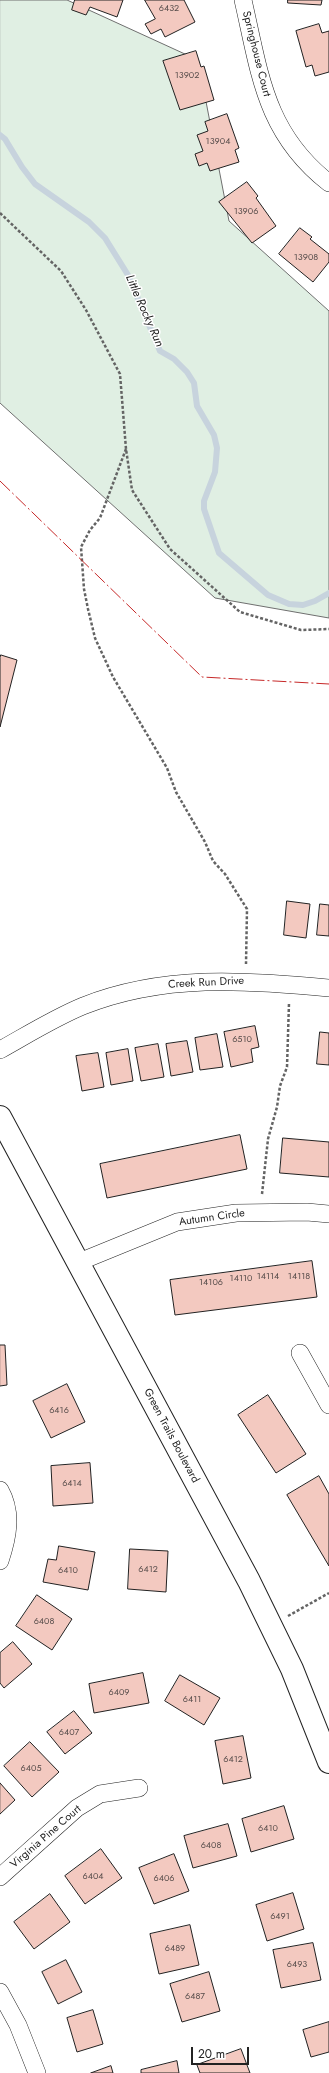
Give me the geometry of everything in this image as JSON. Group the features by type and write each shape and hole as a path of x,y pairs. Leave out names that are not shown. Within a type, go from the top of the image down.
{"street":[{"name":"Springhouse Court","path":"243,0 263,88 274,117 290,144 304,160 329,183"},
{"name":"Creek Run Drive","path":"0,1050 47,1023 84,1006 134,990 180,982 246,981 329,988"},
{"name":"Green Trails Boulevard","path":"0,1117 249,1580 292,1669 329,1762"},
{"name":"Autumn Circle","path":"78,1262 177,1222 236,1213 307,1212 329,1214"},
{"path":"300,1353 329,1405"},
{"path":"0,1490 6,1500 9,1525 0,1561"},
{"name":"Virginia Pine Court","path":"0,1877 77,1808 100,1794 139,1788"},
{"path":"0,1992 18,2025 37,2073"}],"path":[{"path":"0,213 61,271 86,310 120,374 126,449 132,490 170,549 240,612 301,630 329,629"},
{"path":"126,449 100,518 90,530 81,547 84,589 88,609 95,638 113,677 167,768 176,792 205,842 213,861 225,874 247,909 246,981"},
{"path":"262,1212 262,1183 268,1139 277,1107 280,1086 287,1067 290,984"},
{"path":"271,1624 329,1593"}],"green space":[{"path":"0,0 67,0 198,60 229,221 329,311 329,618 215,598 0,403"}],"building":[{"path":"75,0 123,0 117,17 90,7 86,15 72,10"},
{"path":"145,0 184,0 195,22 165,37 161,29 151,34 145,24 155,19"},
{"path":"288,0 322,0 321,5 288,3"},
{"path":"319,24 322,33 329,31 329,72 315,76 312,65 306,67 296,31"},
{"path":"196,51 201,67 204,66 214,100 180,110 163,61"},
{"path":"227,114 239,148 235,150 239,162 210,171 207,163 199,166 195,154 203,151 197,135 208,131 205,122"},
{"path":"247,182 258,196 256,198 276,226 252,243 219,202"},
{"path":"300,228 312,237 310,239 329,254 329,262 313,282 279,254"},
{"path":"1,655 17,660 0,727 0,658"},
{"path":"287,901 310,904 306,938 284,935"},
{"path":"320,904 329,905 329,936 317,935"},
{"path":"255,1026 259,1047 251,1049 253,1062 231,1067 224,1032"},
{"path":"320,1032 329,1033 329,1065 317,1064"},
{"path":"217,1034 223,1067 200,1070 195,1038"},
{"path":"187,1041 193,1072 171,1076 166,1044"},
{"path":"158,1044 164,1077 141,1081 135,1048"},
{"path":"128,1049 133,1081 111,1085 106,1053"},
{"path":"98,1053 104,1087 82,1091 76,1056"},
{"path":"240,1135 247,1169 107,1198 100,1164"},
{"path":"283,1138 329,1142 329,1177 280,1173"},
{"path":"312,1261 317,1297 175,1315 170,1280"},
{"path":"0,1345 5,1345 7,1385 0,1386"},
{"path":"67,1384 85,1422 51,1438 33,1401"},
{"path":"268,1395 306,1454 276,1473 238,1415"},
{"path":"90,1463 93,1503 53,1506 51,1466"},
{"path":"319,1476 329,1494 329,1566 287,1495"},
{"path":"59,1546 95,1552 88,1590 43,1582 48,1559 56,1560"},
{"path":"130,1549 168,1551 166,1592 128,1589"},
{"path":"37,1595 72,1619 52,1650 16,1626"},
{"path":"13,1642 32,1664 4,1688 0,1683 0,1653"},
{"path":"143,1673 149,1703 94,1713 89,1684"},
{"path":"180,1675 220,1698 204,1725 165,1701"},
{"path":"74,1711 92,1733 65,1754 47,1732"},
{"path":"243,1736 251,1778 223,1784 215,1741"},
{"path":"30,1742 59,1772 32,1797 4,1766"},
{"path":"0,1783 15,1800 0,1814"},
{"path":"284,1806 294,1839 251,1852 242,1819"},
{"path":"228,1824 237,1856 193,1868 184,1836"},
{"path":"101,1849 122,1878 85,1904 65,1876"},
{"path":"174,1854 189,1891 154,1904 139,1868"},
{"path":"293,1893 304,1929 267,1941 256,1905"},
{"path":"50,1894 70,1922 34,1949 14,1922"},
{"path":"190,1925 199,1965 159,1974 150,1934"},
{"path":"313,1943 321,1980 281,1988 273,1950"},
{"path":"66,1960 82,1992 58,2004 42,1972"},
{"path":"209,1972 220,2011 182,2022 170,1984"},
{"path":"93,2010 103,2044 77,2052 67,2018"},
{"path":"329,2022 329,2052 311,2057 303,2030"},
{"path":"241,2049 250,2073 200,2073 197,2065"},
{"path":"177,2061 179,2073 141,2073 141,2070"},
{"path":"111,2066 113,2073 91,2073"}],"waterway":[{"name":"Little Rocky Run","path":"0,135 5,139 22,167 35,184 89,222 105,238 128,275 160,351 174,359 187,372 194,383 197,406 214,435 217,448 215,472 204,501 204,509 219,553 268,595 289,604 303,605 315,601 329,593"}],"power":[{"path":"0,481 202,677 329,684"}]}
